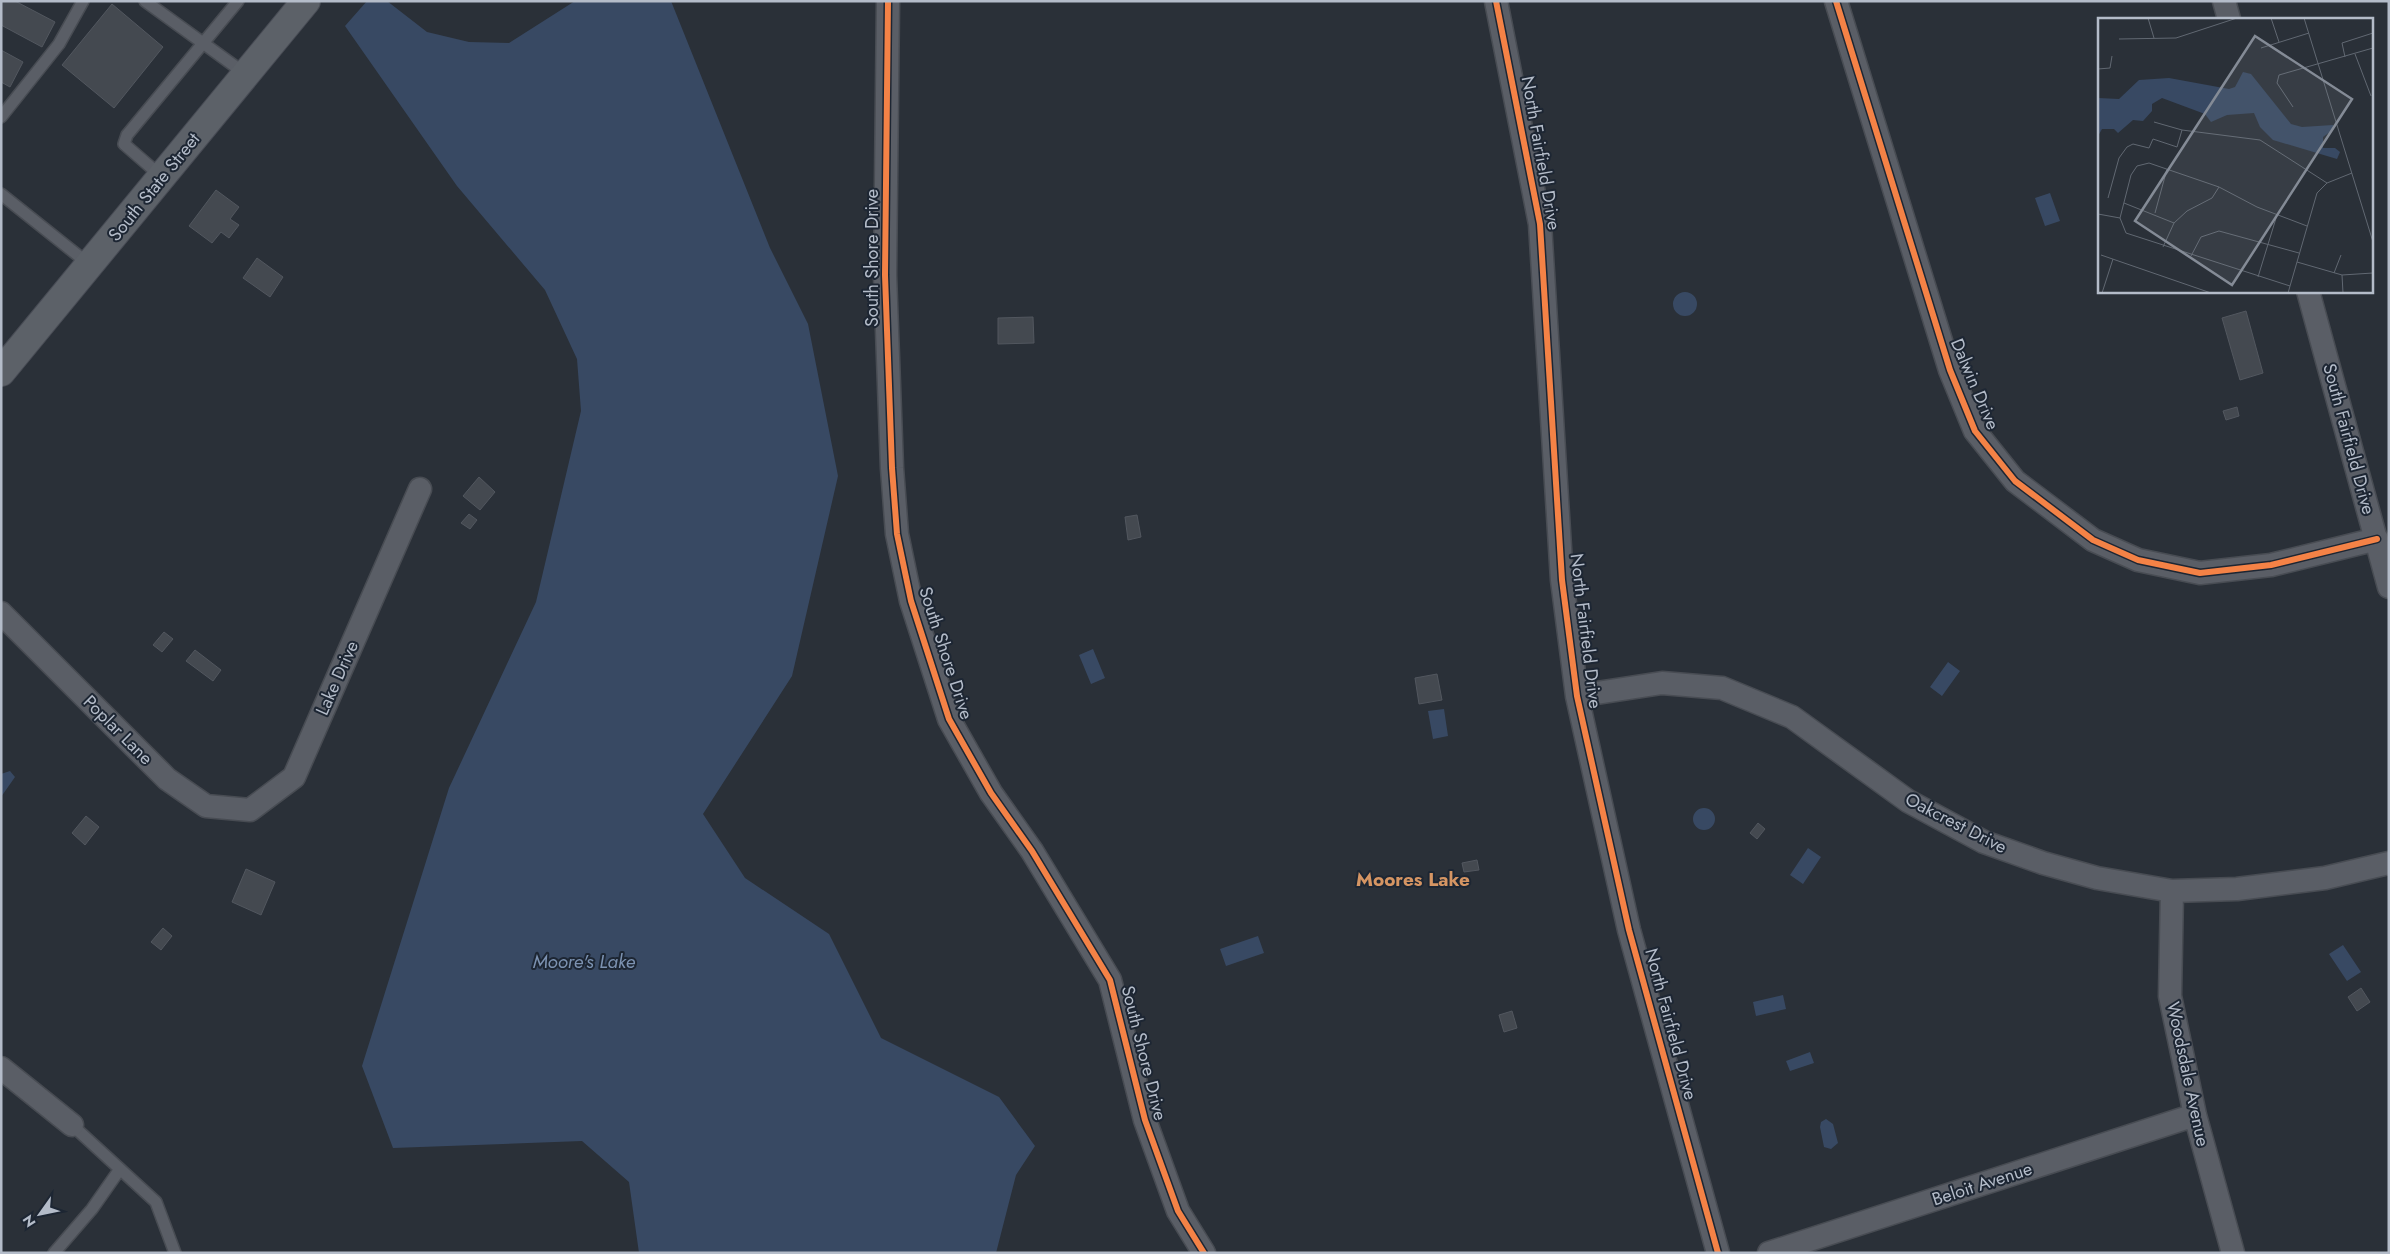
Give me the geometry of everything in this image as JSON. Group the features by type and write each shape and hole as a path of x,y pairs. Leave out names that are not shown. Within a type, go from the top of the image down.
{"main road":[{"name":"South State Street","path":"1,372 306,1"}],"street":[{"name":"South Shore Drive","path":"888,1 885,275 891,459 897,534 911,601 949,719 991,793 1032,851 1110,980 1145,1120 1178,1211 1204,1253"},
{"name":"Dalwin Drive","path":"1836,1 1950,370 1975,431 2015,481 2093,540 2138,560 2200,573 2271,565 2377,539"},
{"path":"2224,1 2229,18"},
{"name":"North Fairfield Drive","path":"1500,2 1540,224 1562,580 1577,696 1630,930 1718,1253"},
{"name":"South Fairfield Drive","path":"2308,292 2389,587"},
{"name":"Lake Drive","path":"255,807 294,777 420,489"},
{"name":"Poplar Lane","path":"1,613 167,779 206,806 250,810 255,807"},
{"name":"Oakcrest Drive","path":"1577,696 1662,683 1722,688 1792,718 1908,800 1984,842 2043,863 2097,878 2172,891 2237,889 2325,878 2389,863"},
{"name":"Woodsdale Avenue","path":"2172,891 2170,996 2195,1115 2232,1253"},
{"path":"1,1068 72,1125"},
{"name":"Beloit Avenue","path":"1769,1253 2195,1115"}],"lane":[{"path":"1,117 59,44 83,1"},
{"path":"145,1 162,6 204,44 246,74"},
{"path":"162,177 124,144 127,135 238,1"},
{"path":"1,194 90,265"},
{"path":"72,1125 156,1202 175,1253"},
{"path":"54,1253 92,1209 120,1169"}],"water":[{"name":"Moore's Lake","path":"367,1 387,1 427,32 469,42 509,43 575,1 671,1 770,248 808,324 838,476 792,676 703,814 745,878 829,934 881,1038 999,1097 1035,1146 1016,1175 996,1253 639,1253 629,1182 582,1141 393,1148 362,1066 449,788 536,602 581,411 577,359 545,290 457,186 345,26"},
{"path":"2050,193 2060,221 2045,226 2035,198"},
{"path":"1685,292 1693,296 1697,304 1693,312 1685,316 1677,312 1673,304 1677,296"},
{"path":"1093,649 1105,678 1091,684 1079,655"},
{"path":"1948,662 1960,671 1942,696 1930,687"},
{"path":"1444,709 1448,736 1433,739 1428,711"},
{"path":"10,771 15,777 1,797 1,774"},
{"path":"1704,808 1712,811 1715,819 1712,827 1704,830 1696,827 1693,819 1696,811"},
{"path":"1808,848 1821,857 1803,884 1790,875"},
{"path":"1258,936 1264,953 1226,966 1220,949"},
{"path":"2343,945 2361,972 2347,981 2329,954"},
{"path":"1783,995 1786,1009 1756,1016 1753,1002"},
{"path":"1810,1052 1814,1063 1790,1071 1786,1061"},
{"path":"1826,1119 1833,1124 1838,1143 1831,1149 1824,1147 1820,1127 1821,1122"}],"building":[{"path":"1,1 15,1 55,22 42,47 1,25"},
{"path":"112,4 163,47 114,108 62,65"},
{"path":"1,50 23,62 10,87 1,82"},
{"path":"216,190 239,207 230,219 239,225 229,238 221,232 212,243 189,226"},
{"path":"257,258 283,277 270,297 243,278"},
{"path":"2246,311 2263,373 2240,380 2222,318"},
{"path":"1033,317 1034,343 998,344 998,318"},
{"path":"2237,407 2239,416 2226,420 2223,411"},
{"path":"479,477 495,492 480,510 463,496"},
{"path":"469,514 477,520 470,529 461,523"},
{"path":"1137,515 1141,537 1128,540 1125,517"},
{"path":"164,632 173,639 162,652 153,645"},
{"path":"195,650 221,670 213,681 186,661"},
{"path":"1437,674 1442,700 1419,704 1415,678"},
{"path":"86,816 99,827 85,845 72,833"},
{"path":"1758,823 1765,829 1757,839 1750,833"},
{"path":"1477,860 1479,870 1464,872 1462,863"},
{"path":"246,869 275,882 261,915 232,902"},
{"path":"163,928 172,936 161,950 151,942"},
{"path":"2361,988 2370,1002 2357,1011 2348,997"},
{"path":"1512,1011 1517,1028 1504,1032 1499,1015"}],"cycle path":[{"path":"888,1 885,275 892,468 897,534 911,601 949,719 991,793 1032,851 1110,980 1145,1120 1178,1211 1204,1253"},
{"path":"1496,1 1540,224 1562,580 1577,696 1629,930 1718,1253"},
{"path":"1836,1 1950,370 1975,431 2015,481 2093,540 2138,560 2200,573 2271,565 2377,539"}],"district":[{"name":"Moores Lake","path":"1413,879"}]}
